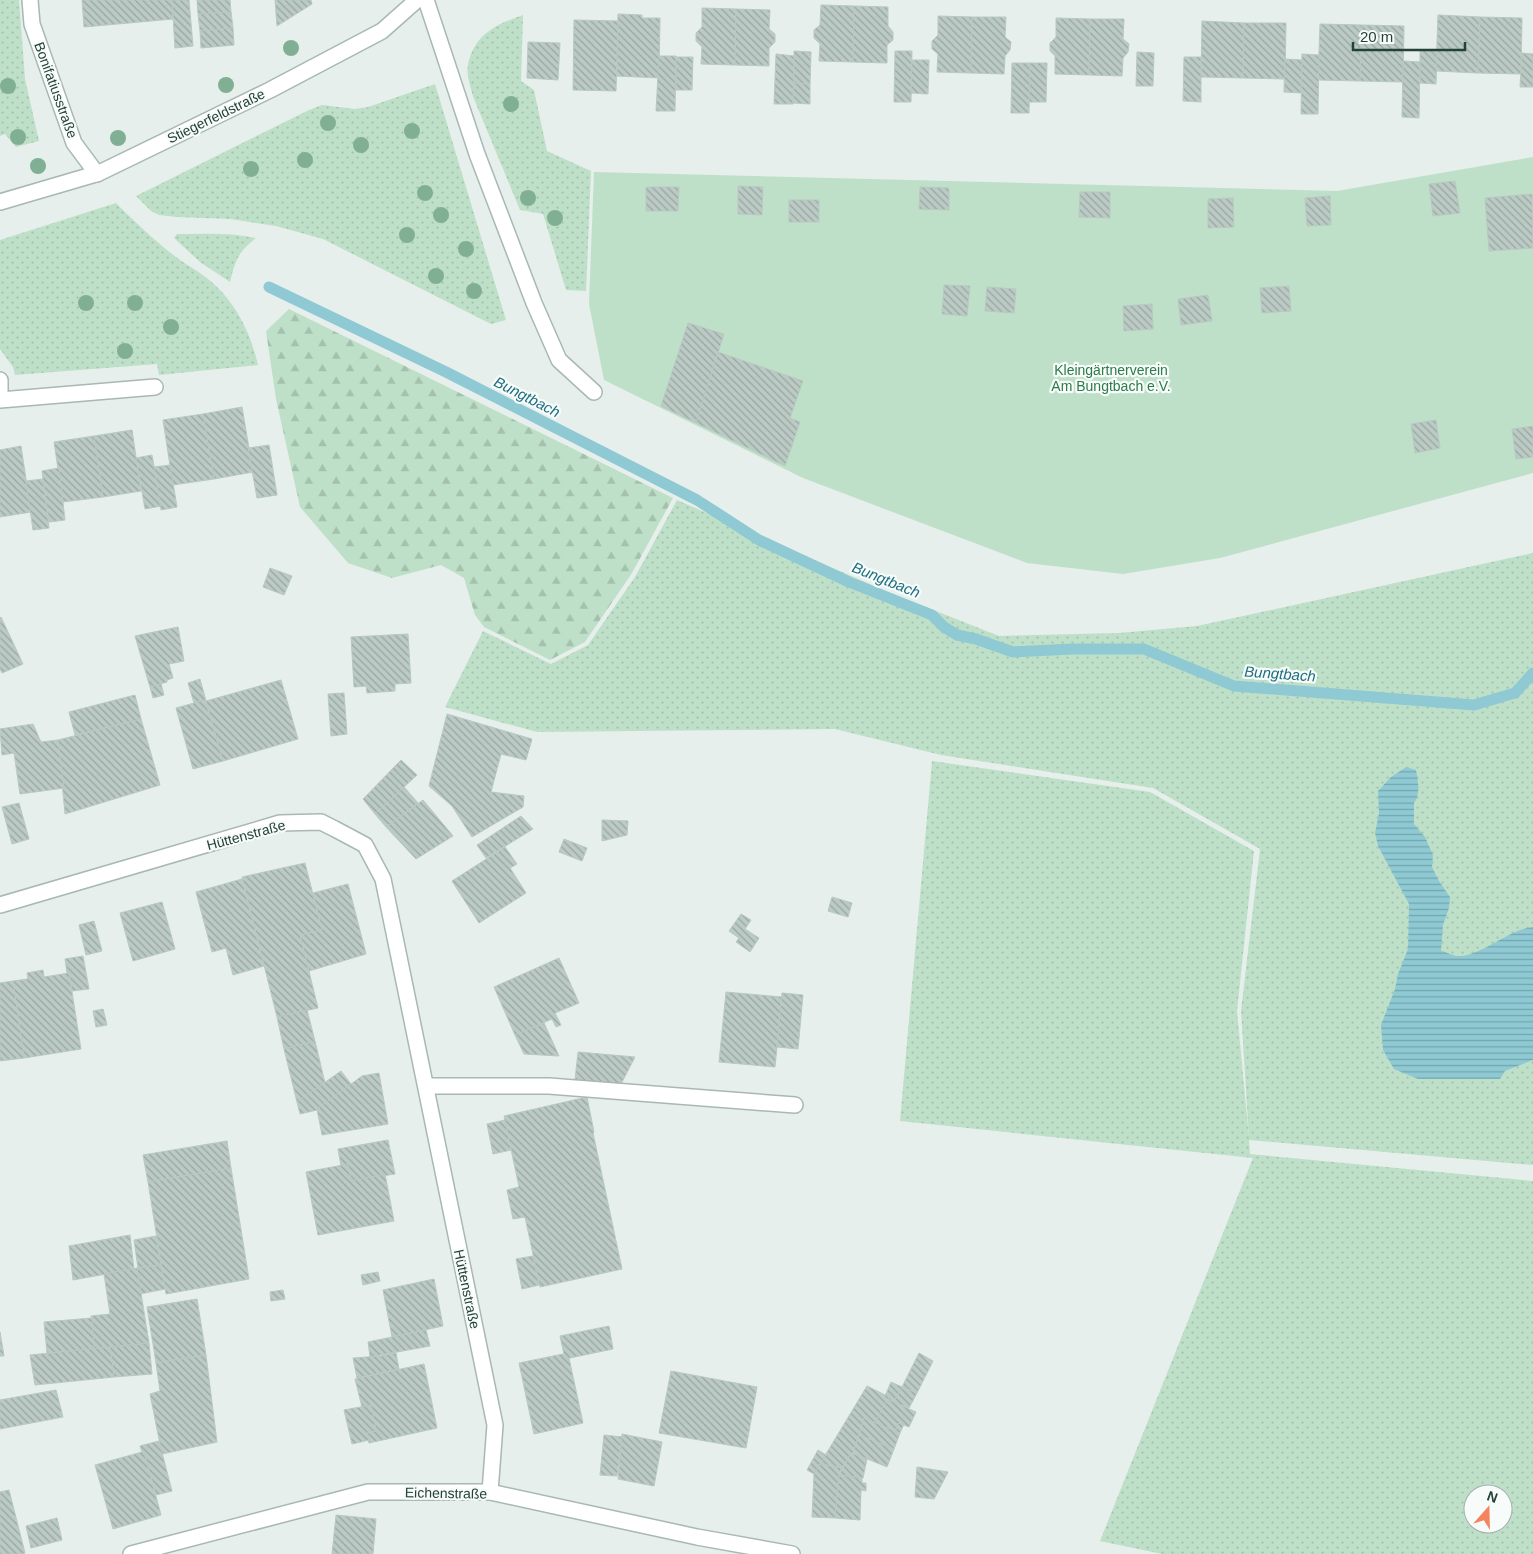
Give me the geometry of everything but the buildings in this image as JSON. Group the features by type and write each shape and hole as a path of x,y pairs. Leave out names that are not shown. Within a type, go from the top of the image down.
{"street":[{"name":"Bonifatiusstraße","path":"30,0 32,24 74,143 97,174"},
{"name":"Stiegerfeldstraße","path":"0,202 97,174 270,90 382,31 418,0"},
{"path":"426,0 477,154 534,304 559,360 594,392"},
{"path":"0,380 0,395"},
{"path":"0,400 155,387"},
{"name":"Hüttenstraße","path":"0,905 280,823 321,822 365,845 383,879 495,1425 490,1492"},
{"path":"426,1086 549,1086 795,1105"},
{"name":"Eichenstraße","path":"131,1554 368,1492 490,1492 697,1537 792,1554"}],"green space":[{"path":"0,0 19,0 25,79 39,141 16,147 5,134 0,136"},
{"path":"523,15 521,81 534,90 547,151 591,171 586,291 566,290 543,214 520,210 474,99 469,82 468,65 475,45 488,32 504,22"},
{"path":"435,84 506,320 491,324 323,239 276,226 230,219 159,215 151,211 136,196 322,105 355,109 368,107"},
{"name":"Kleingärtnerverein Am Bungtbach e.V.","path":"1533,157 1533,473 1220,558 1123,574 1027,563 803,478 604,380 589,304 594,172 1337,191"},
{"path":"116,203 160,244 179,260 204,276 224,294 245,327 258,365 159,375 157,364 15,375 13,367 0,349 0,240"},
{"path":"177,234 226,234 256,238 238,257 230,282 200,262 174,238"},
{"path":"289,309 673,498 632,573 585,642 550,660 484,627 475,615 464,578 441,565 392,578 348,563 300,507 276,399 266,331"},
{"path":"677,500 888,592 999,636 1119,633 1197,626 1533,553 1533,1165 1249,1140 1250,1154 1533,1181 1533,1554 1162,1554 1100,1541 1253,1158 900,1121 932,761 1150,792 1254,851 1237,1011 1249,1138 1241,1011 1260,849 1153,788 941,755 835,729 537,732 445,707 483,631 551,664 588,645 635,577"}],"water":[{"path":"1406,767 1416,770 1418,779 1418,792 1414,803 1414,824 1425,837 1433,855 1432,867 1450,897 1449,908 1443,925 1441,951 1456,956 1475,953 1514,933 1533,927 1533,1060 1505,1071 1500,1079 1418,1079 1394,1069 1383,1050 1381,1025 1408,949 1409,904 1378,846 1375,833 1379,813 1378,791 1391,777"}],"waterway":[{"name":"Bungtbach","path":"269,287 446,372 697,500 759,540 849,582 932,615 944,627 957,635 976,639 1013,652 1073,649 1144,649 1234,686 1474,705 1515,693 1533,673"}]}
